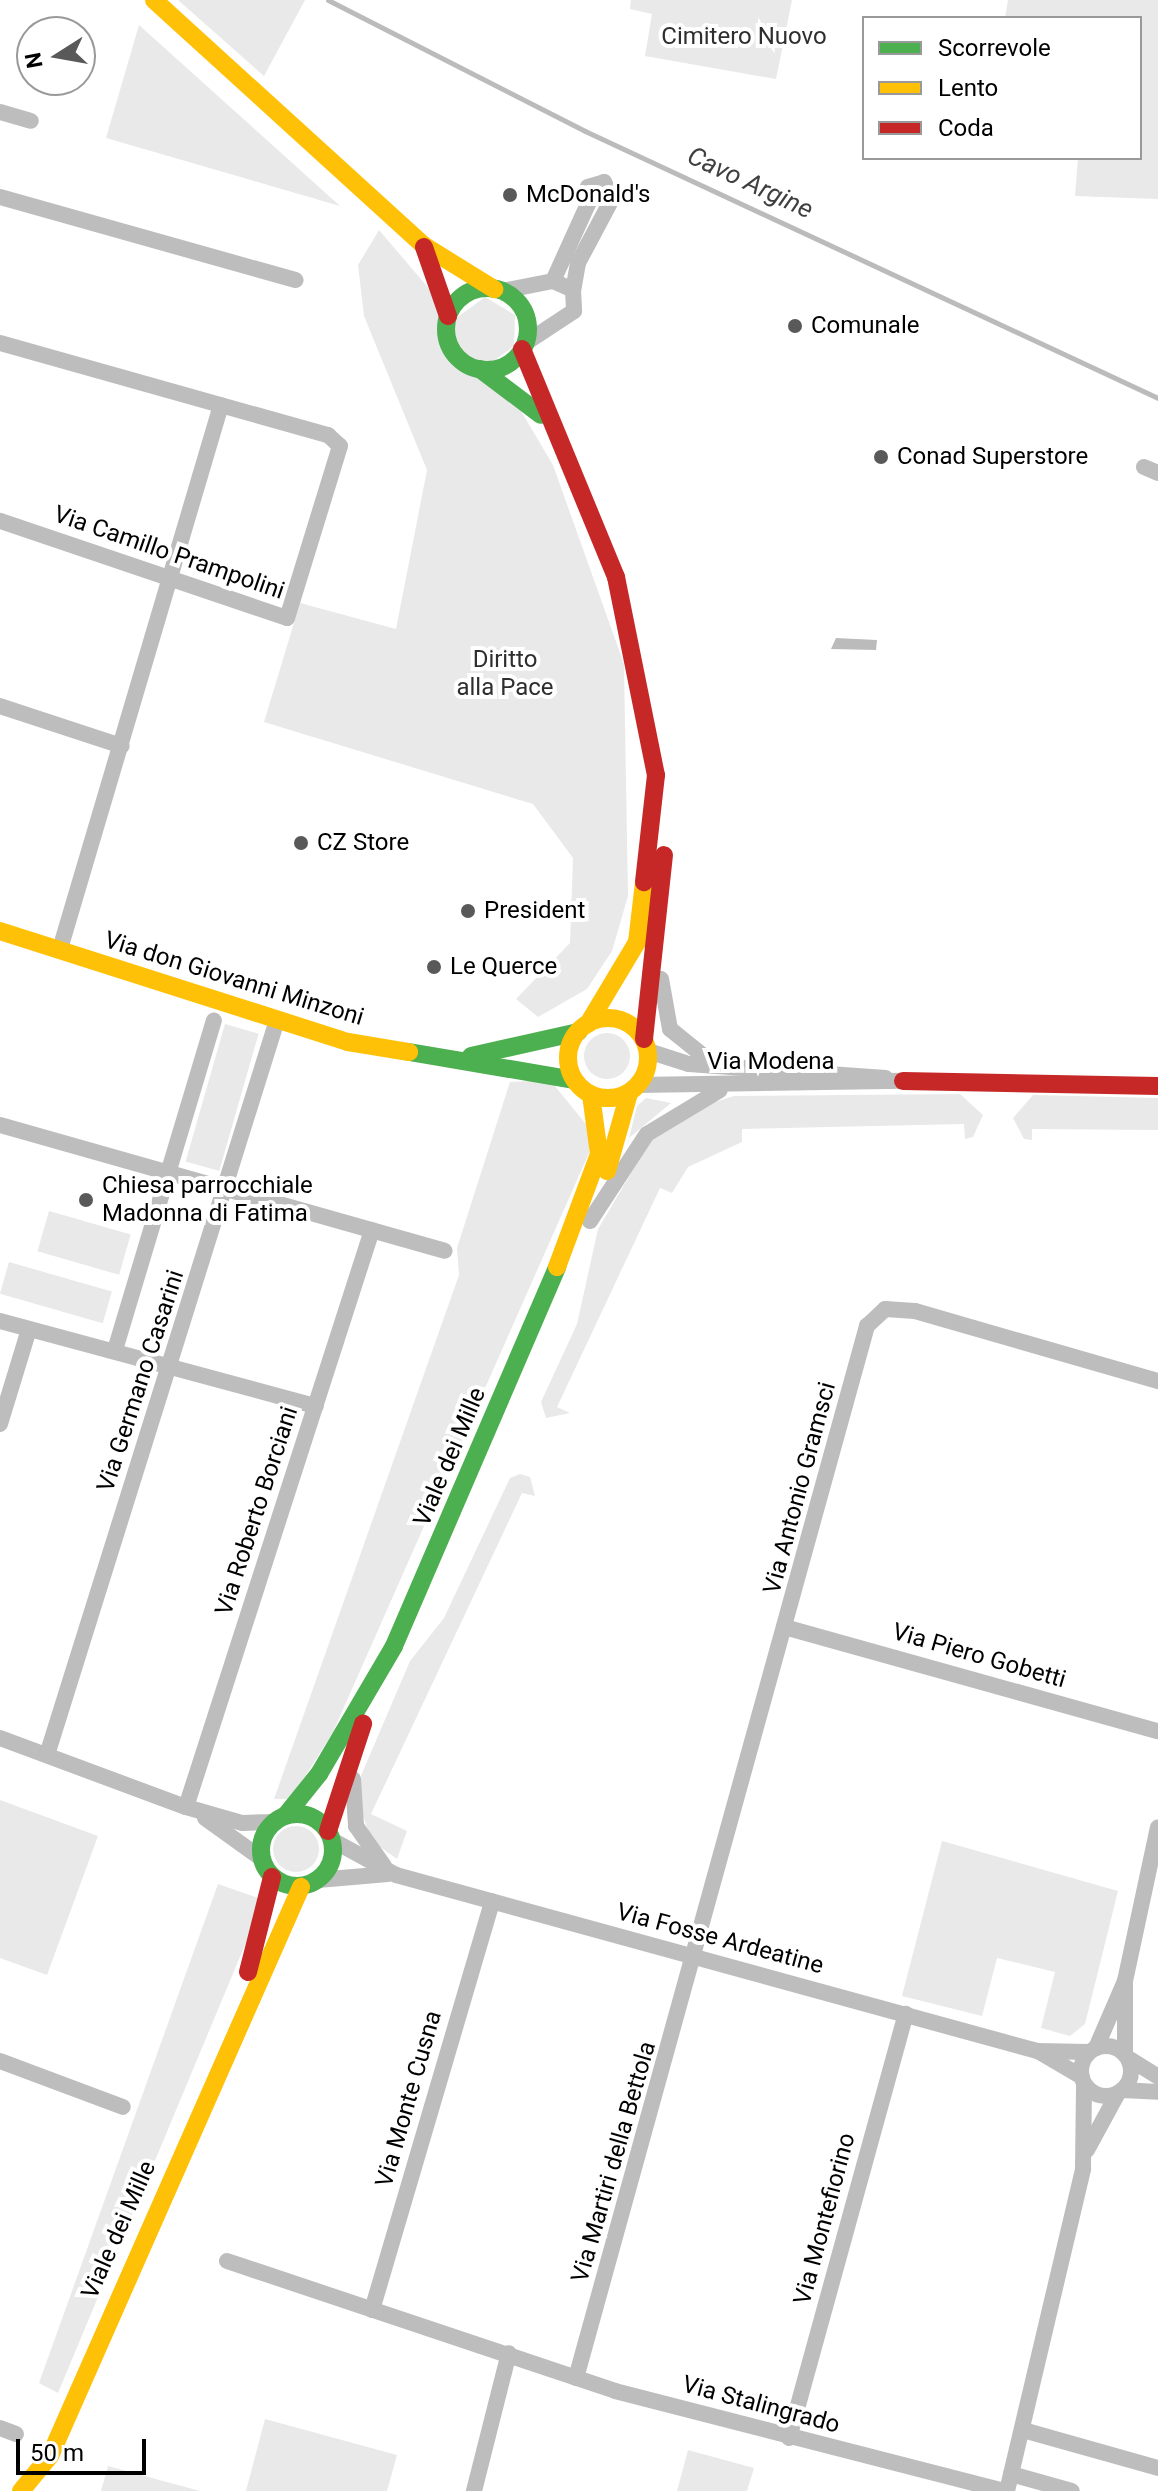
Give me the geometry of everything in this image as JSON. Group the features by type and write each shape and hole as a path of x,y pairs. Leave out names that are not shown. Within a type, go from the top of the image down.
{"main road":[{"path":"154,0 423,245 498,290 525,315 523,346 548,422 625,607 650,723 656,804 637,942 568,1055 574,1080 591,1095 634,1089"},
{"path":"423,245 448,316 453,352 548,422"},
{"path":"448,316 468,293 498,290"},
{"path":"480,369 501,367 523,346"},
{"name":"Viale dei Mille","path":"550,1287 590,1221 646,1045 662,916 664,850 656,804"},
{"name":"Via don Giovanni Minzoni","path":"0,931 348,1042 574,1080"},
{"path":"583,1028 625,1022 646,1045"},
{"name":"Via don Giovanni Minzoni","path":"457,1059 583,1028"},
{"name":"Via Modena","path":"903,1081 1158,1086"},
{"name":"Viale dei Mille","path":"21,2491 50,2456 235,2025 310,1883 331,1862 330,1836 355,1744 394,1646 550,1287 599,1154 591,1095"},
{"name":"Viale dei Mille","path":"262,1859 262,1839 319,1774 394,1646"},
{"path":"280,1819 310,1816 330,1836"},
{"path":"262,1859 272,1877 310,1883"},
{"name":"Viale dei Mille","path":"235,2025 272,1877"},
{"name":"Viale dei Mille","path":"49,2491 50,2456"}],"street":[{"path":"0,112 31,121"},
{"path":"523,346 574,311 573,290 578,263 612,199 604,182 588,187 588,204 553,281"},
{"path":"0,197 296,280"},
{"path":"498,290 553,281 573,290"},
{"path":"0,343 221,405 60,949"},
{"name":"Via Camillo Prampolini","path":"0,521 171,576 287,618 340,446 328,435 221,405"},
{"path":"0,706 122,746"},
{"name":"Via Modena","path":"662,916 664,1017 682,1045 723,1065"},
{"name":"Via Germano Casarini","path":"47,1755 227,1189 277,1020"},
{"path":"115,1350 214,1021"},
{"name":"Via Modena","path":"646,1045 673,1061 851,1071 903,1081"},
{"name":"Via Modena","path":"634,1089 903,1081"},
{"name":"Viale dei Mille","path":"590,1221 647,1134 725,1087"},
{"path":"0,1125 445,1251"},
{"name":"Via Roberto Borciani","path":"186,1807 372,1230"},
{"name":"Via Antonio Gramsci","path":"698,1958 867,1326 885,1309 915,1311 1158,1381"},
{"path":"0,1321 316,1406"},
{"path":"0,1424 29,1329"},
{"name":"Via Piero Gobetti","path":"788,1628 1158,1731"},
{"path":"0,1738 186,1807 242,1823 280,1819"},
{"path":"355,1744 356,1826 391,1874"},
{"path":"186,1807 262,1859"},
{"path":"1086,2152 1131,2072 1126,2056 1125,1981 1158,1827"},
{"name":"Via Fosse Ardeatine","path":"330,1836 391,1874 1037,2051 1083,2080"},
{"name":"Via Fosse Ardeatine","path":"310,1883 391,1874"},
{"name":"Via Monte Cusna","path":"372,2310 492,1901"},
{"name":"Via Martiri della Bettola","path":"576,2378 698,1958"},
{"path":"1007,2485 1023,2430 1086,2152 1083,2080 1092,2050 1125,1981"},
{"name":"Via Montefiorino","path":"789,2438 906,2014"},
{"path":"1092,2050 1126,2056 1158,2077"},
{"name":"Via Fosse Ardeatine","path":"1037,2051 1092,2050"},
{"path":"0,2061 123,2107"},
{"path":"1083,2080 1095,2094 1158,2092"},
{"name":"Via Stalingrado","path":"227,2261 509,2353 576,2378 789,2438 1007,2485 1072,2491"},
{"path":"474,2491 509,2353"},
{"path":"1023,2430 1158,2468"}],"green space":[{"path":"178,0 305,0 264,76"},
{"name":"Cimitero Nuovo","path":"631,0 792,0 776,79 645,56 652,14 630,9"},
{"path":"1008,0 1158,0 1158,199 1075,196 1078,160 1142,160 1142,16 1005,16"},
{"path":"139,25 340,206 106,138"},
{"name":"Diritto alla Pace","path":"379,230 455,319 485,297 515,315 514,346 492,362 553,465 624,664 628,896 612,951 587,989 538,1017 516,999 570,943 573,858 533,804 264,722 300,603 396,629 427,470 364,316 358,265"},
{"path":"225,1024 259,1034 219,1171 186,1161"},
{"path":"607,1033 623,1040 630,1056 623,1072 607,1079 591,1072 584,1056 591,1040"},
{"path":"550,1080 590,1129 589,1153 333,1732 291,1799 274,1799 459,1275 457,1248 510,1082"},
{"path":"960,1094 983,1115 973,1137 965,1139 964,1124 742,1129 742,1142 688,1167 672,1193 660,1188 557,1407 570,1413 546,1418 541,1402 577,1324 598,1229 652,1138 690,1110 734,1096"},
{"path":"1033,1095 1158,1098 1158,1130 1032,1129 1032,1140 1024,1139 1013,1118"},
{"path":"646,1098 671,1103 629,1138 637,1106"},
{"path":"49,1211 131,1234 119,1275 37,1251"},
{"path":"9,1262 112,1291 103,1323 0,1294"},
{"path":"520,1474 530,1477 535,1496 522,1493 371,1814 407,1831 397,1859 372,1841 358,1802 360,1778 410,1661 444,1618 510,1478"},
{"path":"0,1800 98,1836 47,1975 0,1958"},
{"path":"296,1826 312,1833 319,1849 312,1865 296,1872 280,1865 273,1849 280,1833"},
{"path":"942,1841 1118,1891 1085,2024 1070,2036 1041,2028 1055,1972 997,1958 982,2016 902,1996"},
{"path":"218,1884 258,1898 247,1940 58,2393 39,2383"},
{"path":"265,2419 397,2455 387,2491 246,2491"},
{"path":"688,2450 754,2468 747,2491 677,2491"},
{"path":"108,2466 200,2491 101,2491"}],"shaded area":[{"path":"836,638 877,640 876,650 831,649"}],"waterway":[{"name":"Cavo Argine","path":"328,0 585,131 1158,398"}],"traffic: fast":[{"path":"487,288 503,292 516,300 524,313 528,329 524,345 516,358 503,366 487,370 471,366 458,358 450,345 446,329 450,313 458,300 471,292 487,288"},
{"path":"480,369 541,415"},
{"path":"471,1056 578,1032"},
{"path":"409,1052 574,1080"},
{"path":"286,1815 319,1774 394,1646 557,1267"},
{"path":"297,1814 323,1824 333,1850 323,1876 297,1886 271,1876 261,1850 271,1824 297,1814"}],"traffic: slow":[{"path":"154,0 423,245 494,289"},
{"path":"588,1024 637,942 644,882"},
{"path":"0,931 348,1042 409,1052"},
{"path":"608,1018 623,1021 636,1030 645,1043 648,1058 645,1073 636,1086 623,1095 608,1098 593,1095 580,1086 571,1073 568,1058 571,1043 580,1030 593,1021 608,1018"},
{"path":"607,1171 629,1093"},
{"path":"557,1267 599,1154 591,1095"},
{"path":"21,2491 50,2456 301,1887"}],"traffic: jam":[{"path":"424,247 448,316"},
{"path":"522,349 616,577 656,775 644,882"},
{"path":"644,1039 664,855"},
{"path":"903,1081 1158,1086"},
{"path":"328,1831 363,1724"},
{"path":"248,1972 272,1877"}],"place":[{"name":"McDonald's","path":"510,195"},
{"name":"Comunale","path":"795,326"},
{"name":"Conad Superstore","path":"881,457"},
{"name":"CZ Store","path":"301,843"},
{"name":"President","path":"468,911"},
{"name":"Le Querce","path":"434,967"},
{"name":"Chiesa parrocchiale Madonna di Fatima","path":"86,1200"}]}
